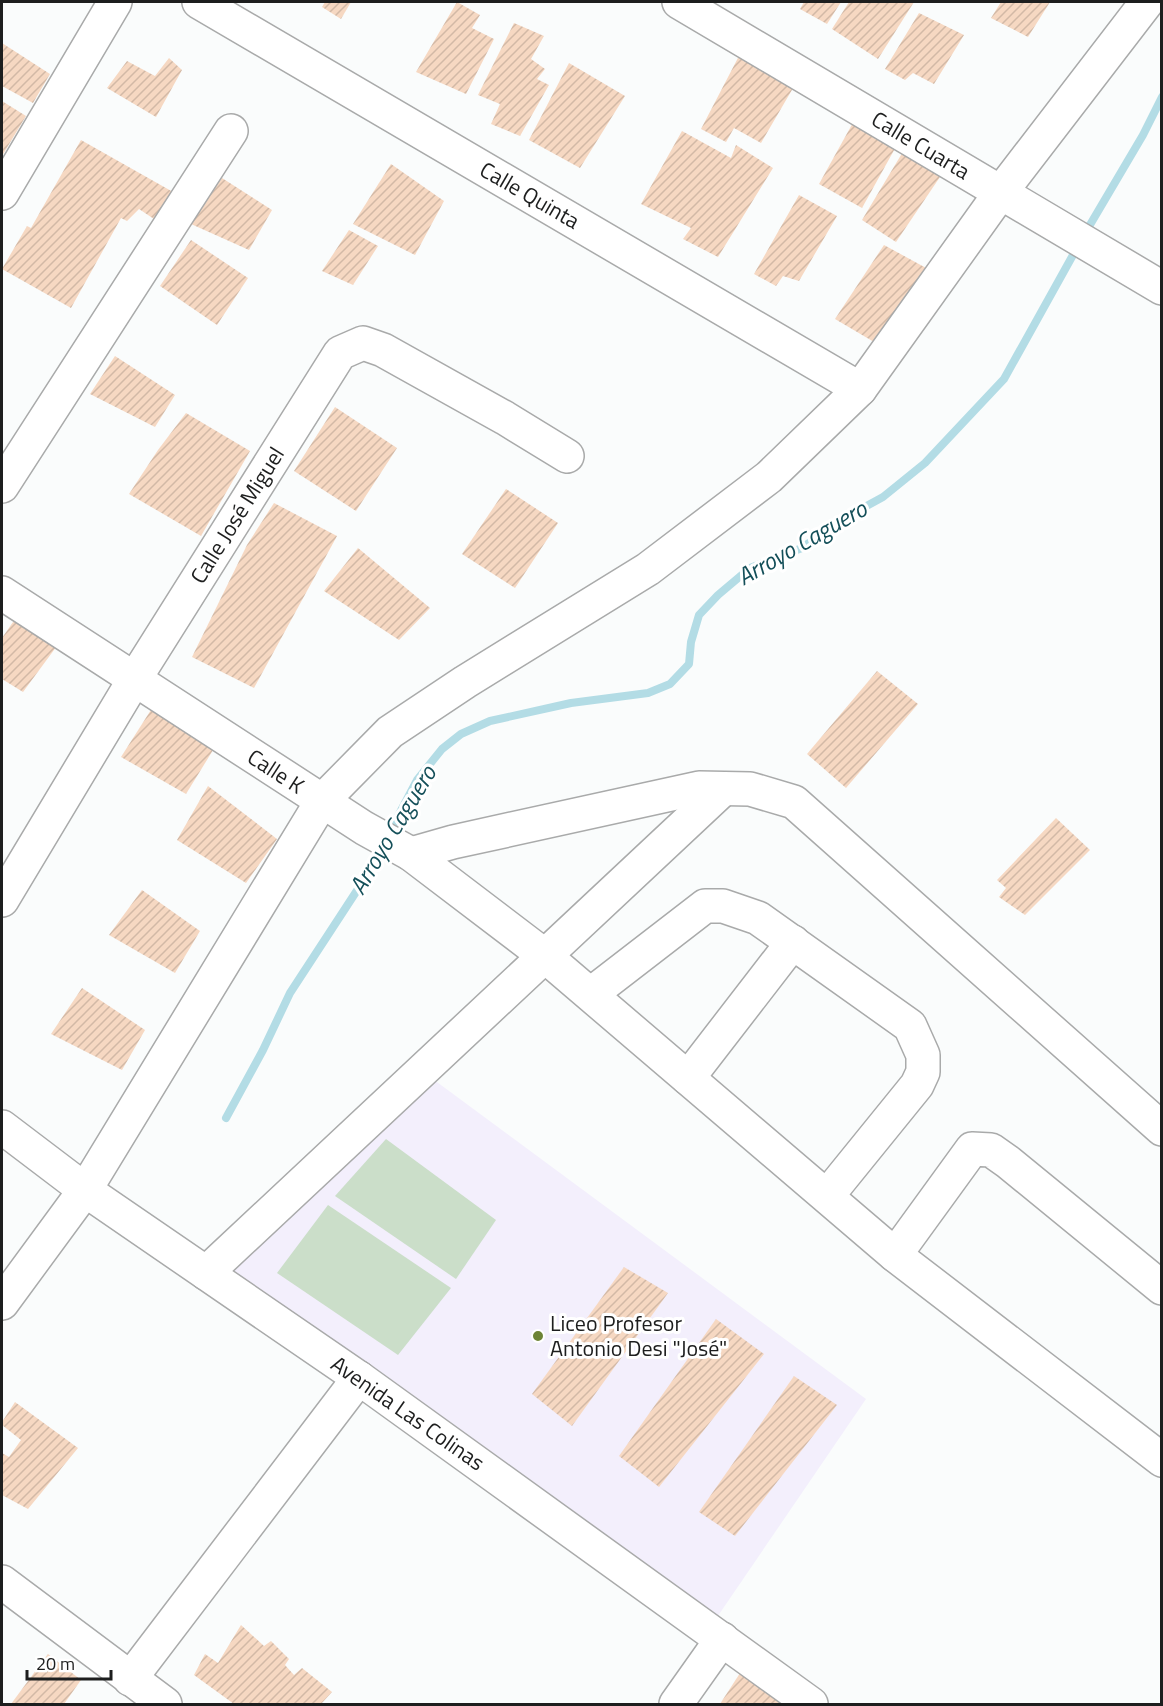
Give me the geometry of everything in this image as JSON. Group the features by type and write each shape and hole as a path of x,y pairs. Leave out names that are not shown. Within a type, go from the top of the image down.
{"street":[{"path":"2,193 115,2"},
{"name":"Calle Quinta","path":"199,2 860,389"},
{"name":"Calle Cuarta","path":"679,2 1161,288"},
{"path":"2,1303 86,1190 322,801 390,732 465,682 648,569 759,484 860,389 1134,5"},
{"path":"2,486 231,131"},
{"name":"Calle José Miguel","path":"2,900 134,680 340,353 363,343 383,350 505,418 567,456"},
{"name":"Calle K","path":"2,593 364,828 404,850 545,956 895,1255 1161,1460"},
{"path":"404,850 453,842 699,788 750,789 794,802 1161,1129"},
{"path":"206,1273 723,789"},
{"path":"591,994 705,906 723,906 758,918 910,1026 922,1054 923,1072 917,1085 827,1196"},
{"path":"688,1078 793,942"},
{"name":"Avenida Las Colinas","path":"2,1127 86,1190 359,1378 811,1704"},
{"path":"895,1255 972,1149 992,1150 1161,1288"},
{"path":"130,1679 359,1378"},
{"path":"2,1582 165,1704"},
{"path":"676,1704 722,1639"}],"shaded area":[{"name":"Liceo Profesor Antonio Desi \"José\"","path":"422,1071 866,1399 709,1629 206,1273"}],"green space":[{"path":"386,1139 496,1220 456,1279 335,1196"},
{"path":"328,1205 451,1288 398,1355 277,1273"}],"building":[{"path":"325,2 351,2 341,19 322,7"},
{"path":"457,2 480,15 472,28 494,39 466,94 416,72"},
{"path":"804,2 841,2 827,24 800,9"},
{"path":"849,2 914,2 878,59 832,29"},
{"path":"1001,2 1050,2 1028,37 991,18"},
{"path":"919,13 964,35 934,84 913,73 905,80 885,69"},
{"path":"514,23 544,36 531,59 545,69 537,79 549,85 520,136 491,124 500,104 478,95"},
{"path":"2,43 50,74 33,103 2,86"},
{"path":"740,54 796,83 761,143 734,128 726,142 701,129"},
{"path":"169,58 182,70 156,117 107,88 127,61 155,76"},
{"path":"569,63 625,96 580,168 529,140"},
{"path":"2,101 26,116 2,156"},
{"path":"865,101 908,125 862,208 819,184"},
{"path":"682,131 731,158 736,145 773,168 718,257 683,239 691,228 641,204"},
{"path":"81,140 173,192 154,219 139,209 127,221 121,218 71,308 2,269 27,226 31,228"},
{"path":"904,150 942,174 896,242 862,220"},
{"path":"391,164 444,201 415,255 353,224"},
{"path":"222,178 272,210 249,250 191,224"},
{"path":"799,195 837,216 799,281 783,276 776,286 754,274"},
{"path":"349,230 378,246 353,285 322,271"},
{"path":"191,240 248,278 217,325 160,286"},
{"path":"884,245 928,269 874,342 835,319"},
{"path":"115,356 175,395 155,427 90,394"},
{"path":"335,407 397,448 356,511 294,471"},
{"path":"186,413 250,451 201,536 129,494"},
{"path":"506,489 558,523 515,588 462,554"},
{"path":"274,503 337,536 254,688 192,657 247,545"},
{"path":"358,548 430,608 399,640 324,591"},
{"path":"22,609 65,635 23,692 2,679 2,638"},
{"path":"877,671 918,704 846,788 807,754"},
{"path":"156,702 218,742 186,794 121,757"},
{"path":"208,786 277,839 246,883 177,840"},
{"path":"1056,818 1090,850 1025,915 999,897 1006,888 997,880"},
{"path":"142,890 200,931 175,973 109,935"},
{"path":"82,988 145,1030 122,1070 51,1034"},
{"path":"624,1267 668,1293 572,1426 532,1394"},
{"path":"716,1319 764,1354 659,1487 619,1456"},
{"path":"794,1376 837,1405 735,1536 699,1512"},
{"path":"15,1402 78,1448 28,1509 2,1495 2,1453 9,1457 21,1440 2,1425"},
{"path":"241,1625 264,1646 271,1641 289,1659 285,1665 294,1675 302,1668 332,1692 321,1704 234,1704 194,1675 205,1654 218,1663"},
{"path":"48,1654 81,1680 64,1704 11,1704"},
{"path":"742,1670 788,1704 720,1704"}],"waterway":[{"name":"Arroyo Caguero","path":"1084,235 1143,135 1162,97"},
{"name":"Arroyo Caguero","path":"388,835 417,780 442,749 461,734 490,721 571,703 648,693 670,684 689,664 691,642 699,615 718,595 750,568 802,548 839,521 883,497 925,463 1004,379 1078,246"},
{"name":"Arroyo Caguero","path":"226,1118 263,1050 290,993 371,869 382,846"}],"place":[{"name":"Liceo Profesor Antonio Desi \"José\"","path":"538,1336"}]}
